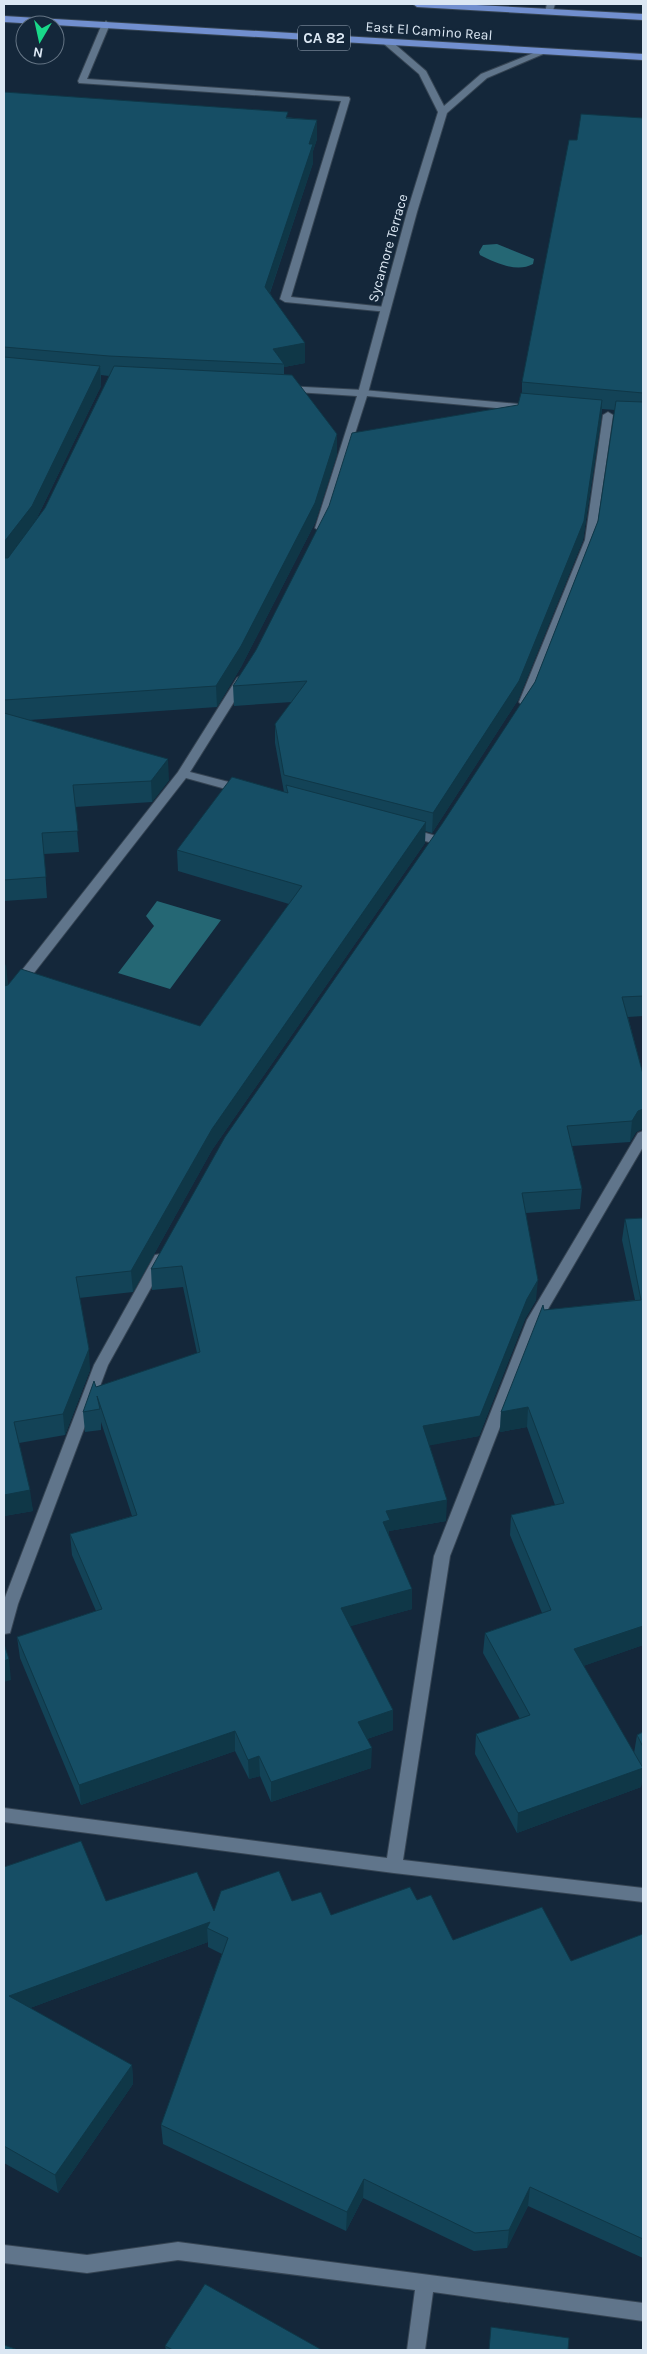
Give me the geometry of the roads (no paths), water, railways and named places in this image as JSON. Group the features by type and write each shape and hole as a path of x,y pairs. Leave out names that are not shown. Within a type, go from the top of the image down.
{"main road":[{"name":"East El Camino Real","path":"417,4 550,8 643,18"},
{"name":"East El Camino Real","path":"4,19 643,57"}],"street":[{"path":"106,24 82,81 346,100 285,299 385,310"},
{"path":"387,42 423,73 443,112 484,76 544,52"},
{"name":"Sycamore Terrace","path":"313,541 322,524 363,393 412,212 443,112"},
{"path":"275,389 363,393 540,408"},
{"path":"516,717 526,701 590,540 608,415"},
{"path":"4,1002 183,774 249,668"},
{"path":"183,774 258,794"},
{"path":"398,830 436,839"},
{"path":"394,1866 442,1556 534,1320 643,1136"},
{"path":"4,1628 10,1604 101,1365 167,1247"},
{"path":"4,1815 394,1866 643,1895"},
{"path":"4,2254 87,2264 178,2251 643,2312"},
{"path":"416,2350 425,2282"}]}
